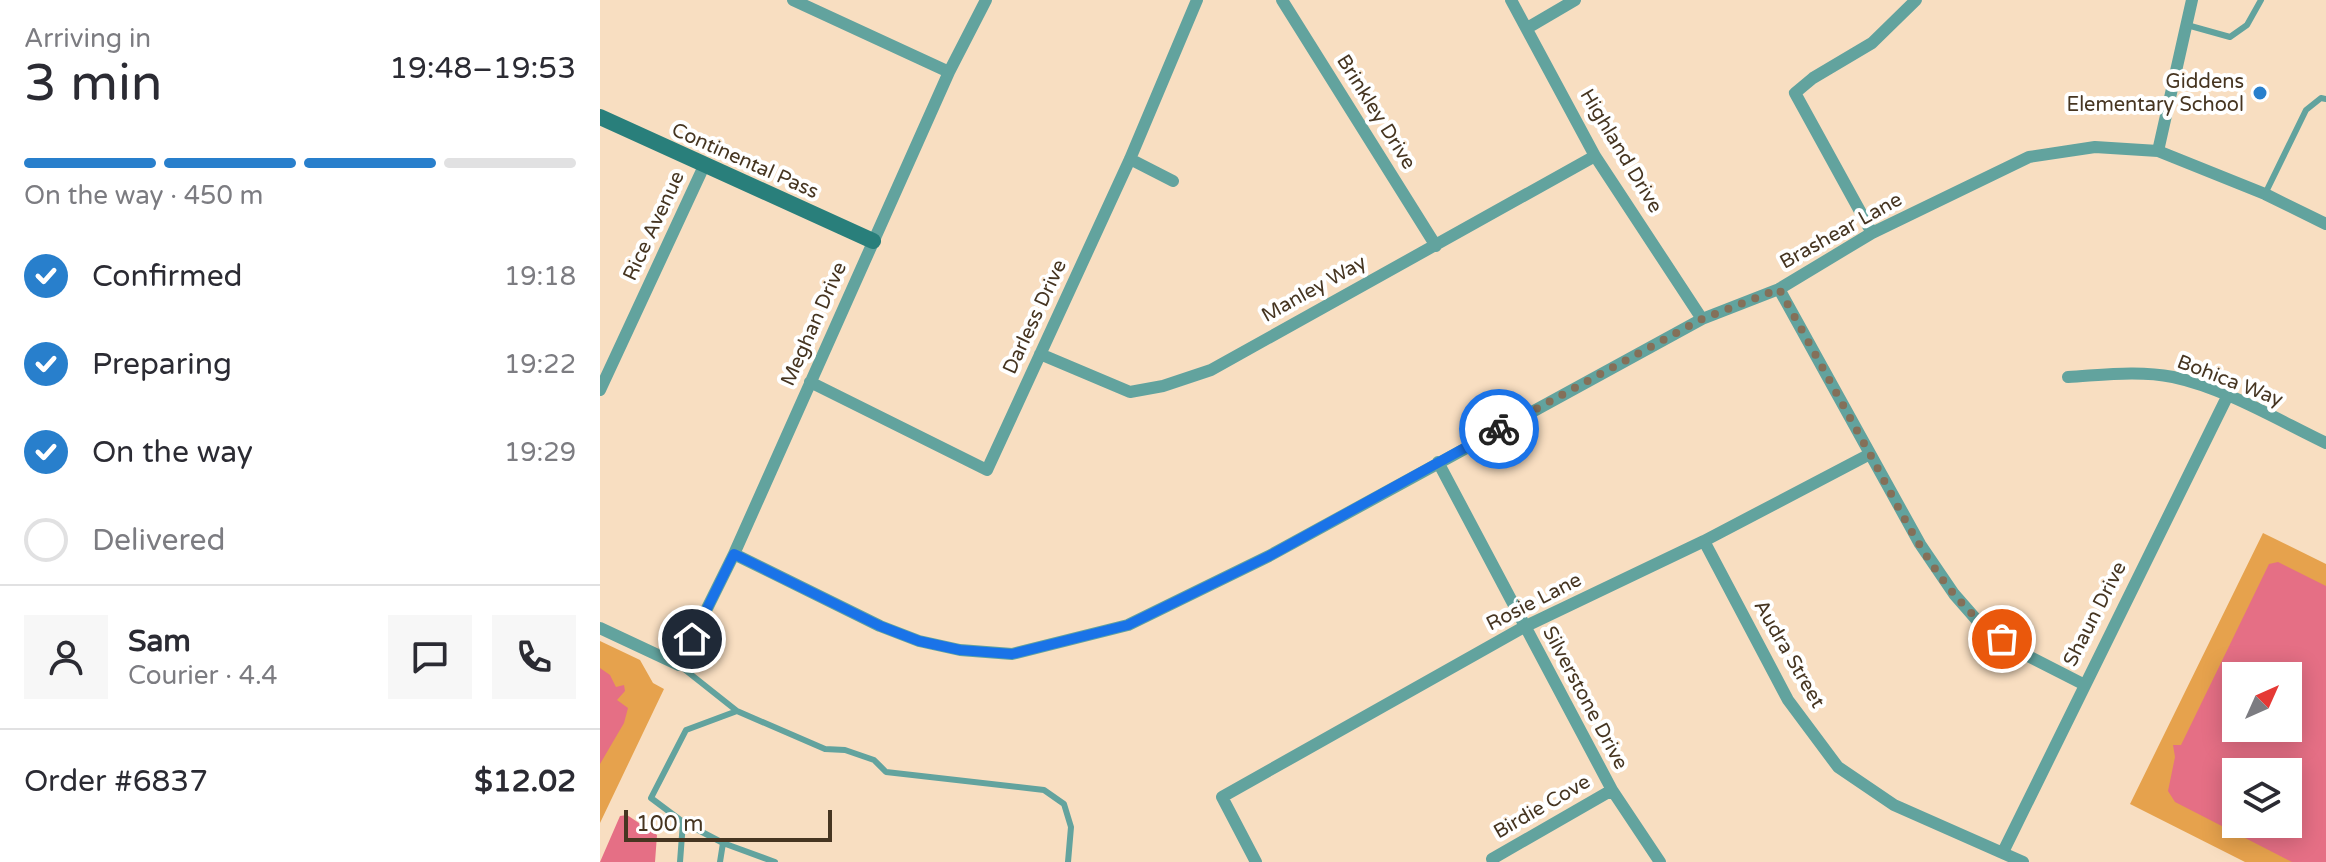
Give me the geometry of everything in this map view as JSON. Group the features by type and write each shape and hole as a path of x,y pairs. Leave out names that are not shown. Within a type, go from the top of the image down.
{"street":[{"path":"793,0 949,72"},
{"name":"Meghan Drive","path":"679,665 734,554 949,72 986,0"},
{"name":"Darless Drive","path":"810,382 987,470 1130,159 1197,0"},
{"name":"Brinkley Drive","path":"1282,0 1436,246"},
{"name":"Highland Drive","path":"1511,0 1529,27 1595,156 1702,319"},
{"path":"1529,27 1575,0"},
{"path":"1872,233 1795,93 1813,78 1872,43 1916,0"},
{"path":"2158,151 2192,0"},
{"name":"Continental Pass","path":"600,117 873,241"},
{"name":"Brashear Lane","path":"734,554 880,626 919,641 960,650 1012,654 1128,625 1269,556 1702,319 1779,289 1872,233 2029,157 2095,147 2158,151 2265,194 2326,224"},
{"name":"Manley Way","path":"1040,354 1130,392 1163,386 1211,370 1595,156"},
{"path":"1130,159 1173,181"},
{"name":"Rice Avenue","path":"600,390 704,166"},
{"path":"1779,289 1920,544 1954,594 1982,626 2022,653 2083,684"},
{"name":"Bohica Way","path":"2068,377 2134,372 2174,377 2227,397 2326,443"},
{"name":"Shaun Drive","path":"2003,852 2083,684 2227,397"},
{"name":"Rosie Lane","path":"1256,862 1222,797 1524,627 1704,541 1870,454"},
{"name":"Silverstone Drive","path":"1438,462 1612,790 1660,862"},
{"name":"Audra Street","path":"1704,541 1788,700 1838,767 1894,805 2023,862"},
{"path":"600,628 679,665"},
{"name":"Birdie Cove","path":"1492,859 1612,790"}],"lane":[{"path":"2187,25 2230,37 2247,25 2261,0"},
{"path":"2265,194 2306,110 2326,99"},
{"path":"679,665 737,711 825,749 845,750 874,760 886,772 1044,790 1064,804 1071,827 1068,862"},
{"path":"737,711 686,730 651,798 683,822 723,843 775,862"},
{"path":"680,862 683,822"},
{"path":"720,862 723,843"}],"shaded area":[{"path":"2263,533 2326,564 2326,862 2245,862 2130,804"},
{"path":"2278,562 2326,586 2326,862 2292,862 2245,838 2302,838 2302,758 2222,758 2222,826 2175,802 2168,791 2175,757 2173,745 2181,745 2269,564"},
{"path":"600,641 640,660 653,683 664,689 600,823"},
{"path":"600,668 610,675 616,687 624,685 625,691 617,700 628,708 624,723 600,764"},
{"path":"627,815 657,835 655,862 600,862 620,816"}],"way so far":[{"path":"1499,429 1702,319 1779,289 1920,544 1954,594 1982,626 2002,639"}],"place":[{"name":"Giddens Elementary School","path":"2260,93"}],"route":[{"path":"692,639 734,554 880,626 919,641 960,650 1012,654 1128,625 1269,556 1499,429"}]}
